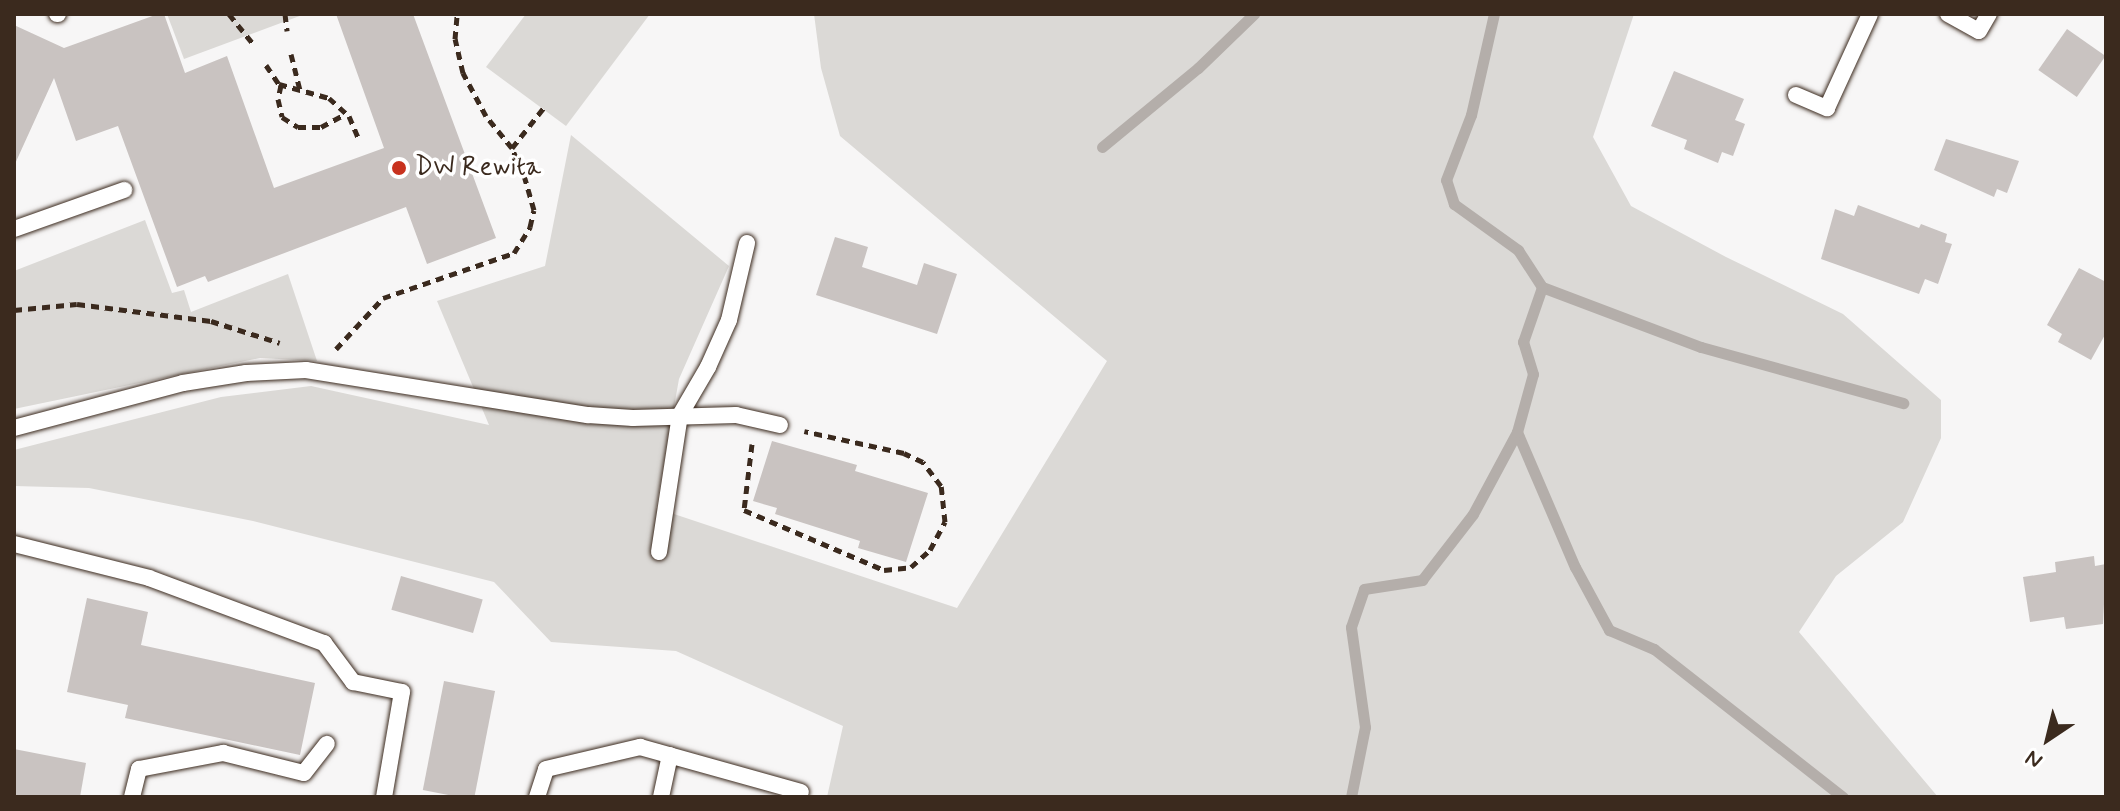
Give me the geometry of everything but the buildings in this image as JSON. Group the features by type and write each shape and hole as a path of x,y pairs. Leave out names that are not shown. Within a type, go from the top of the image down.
{"lane":[{"path":"1796,95 1827,108 1870,14"},
{"path":"1948,14 1979,31 1989,14"},
{"path":"14,229 124,190"},
{"path":"659,552 680,415 708,367 729,320 747,243"},
{"path":"14,428 183,383 306,370 588,415 633,418 680,415 754,419 780,425"},
{"path":"14,544 149,578 324,643 353,682 402,692 384,797"},
{"path":"132,797 139,769 223,753 304,773 327,744"},
{"path":"537,797 546,769 640,747 801,792"},
{"path":"661,797 670,755"}],"path":[{"path":"229,14 254,45"},
{"path":"285,14 287,31"},
{"path":"327,358 383,298 514,253 523,243 534,210 512,148 486,116 463,73 455,39 457,14"},
{"path":"291,54 300,91"},
{"path":"266,65 281,85 329,98 346,113 358,137"},
{"path":"281,85 278,99 282,117 298,127 321,127 346,113"},
{"path":"512,148 545,106"},
{"path":"14,310 92,305 211,321 283,344"},
{"path":"754,419 744,510 884,570 911,567 930,550 945,522 941,486 923,462 904,453 780,425"}],"shaded area":[{"path":"167,14 305,14 184,59"},
{"path":"526,14 650,14 566,126 486,67"},
{"path":"814,14 1634,14 1593,137 1631,206 1843,314 1941,400 1941,438 1903,522 1836,576 1799,632 1938,797 827,797 843,726 676,651 551,642 494,582 253,521 89,488 14,486 14,450 221,397 311,386 489,425 437,301 545,266 571,135 729,266 679,379 656,508 957,608 1107,361 840,136 821,68"},
{"path":"145,220 172,293 184,290 191,312 288,274 317,361 260,358 14,409 14,271"}],"waterway":[{"path":"1102,147 1198,68 1254,14"},
{"path":"1351,797 1365,727 1351,627 1364,589 1422,580 1473,514 1517,432 1533,374 1523,342 1542,287 1518,250 1454,204 1446,180 1471,115 1494,14"},
{"path":"1542,287 1701,347 1903,403"},
{"path":"1517,432 1575,567 1609,630 1654,649 1843,797"}],"place":[{"name":"DW Rewita","path":"399,168"}]}
